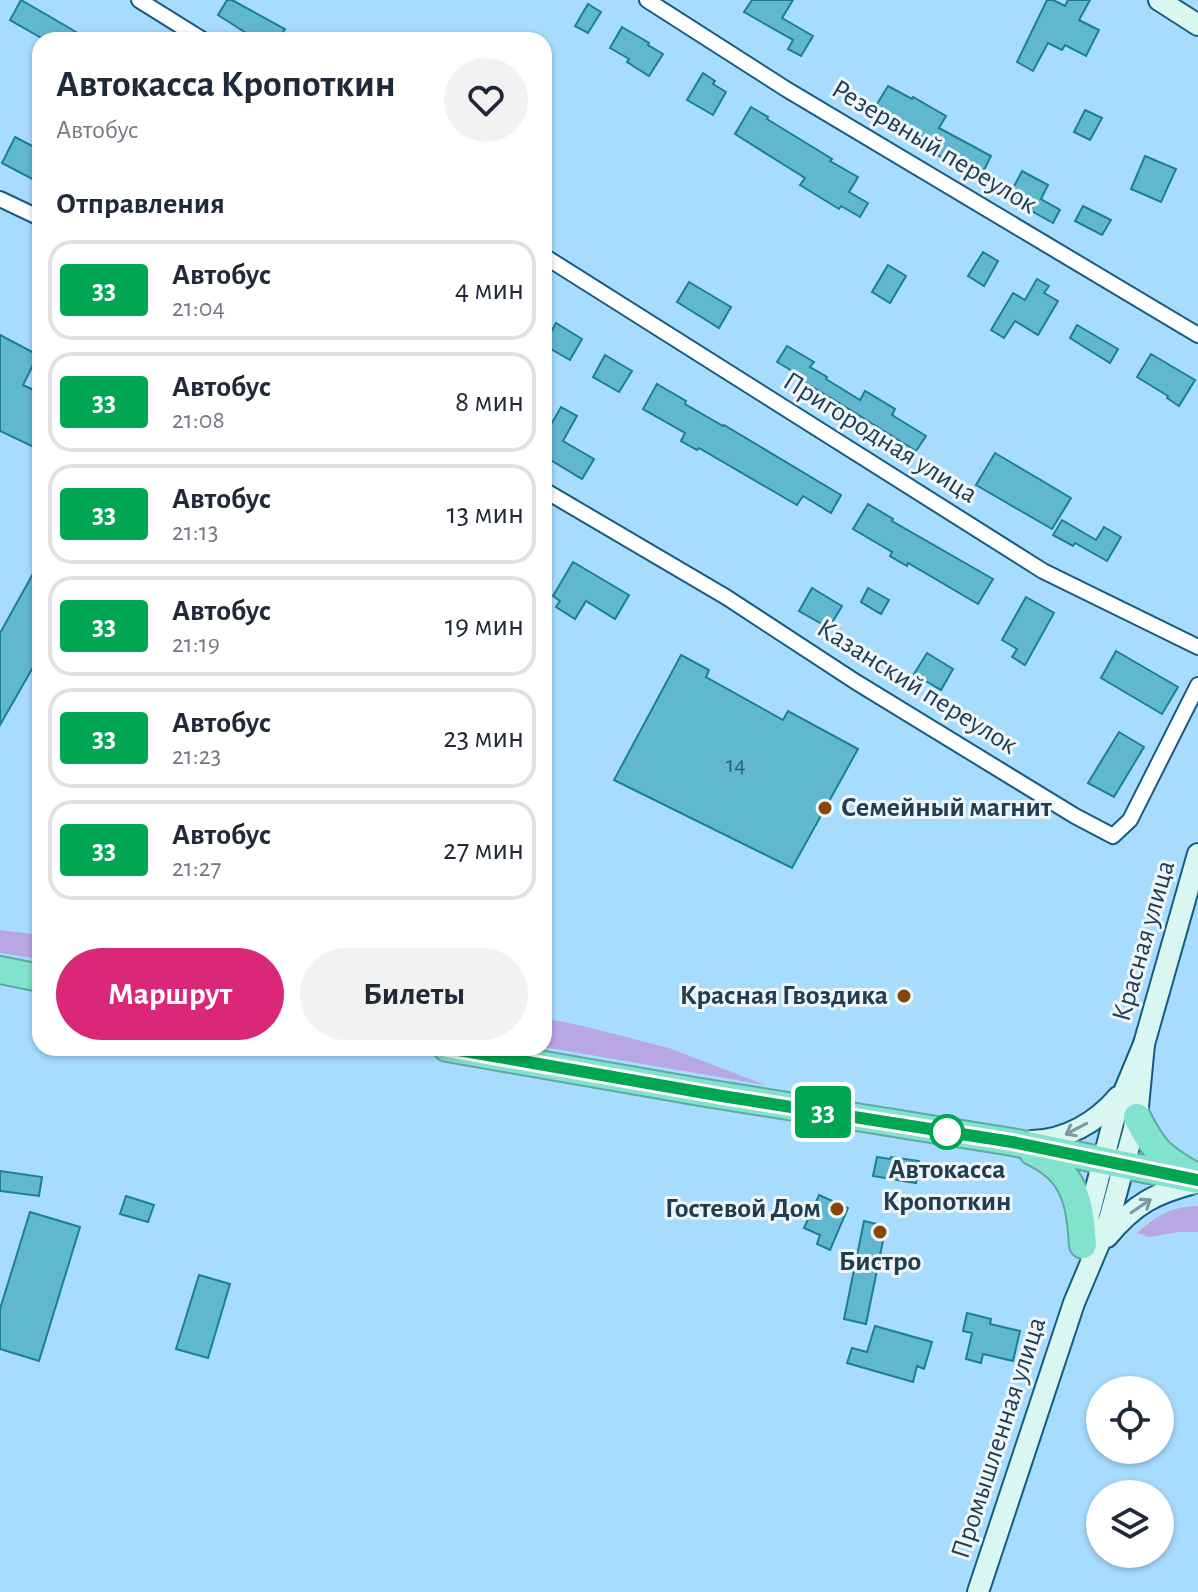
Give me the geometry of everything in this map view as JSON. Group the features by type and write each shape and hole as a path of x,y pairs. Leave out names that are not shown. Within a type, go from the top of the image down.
{"highway":[{"path":"0,970 32,976"},
{"path":"493,1056 1012,1142 1198,1180"},
{"path":"1137,1117 1149,1142 1167,1160 1198,1180"},
{"path":"1012,1142 1045,1158 1060,1171 1073,1189 1090,1247"}],"main road":[{"path":"1159,0 1198,25"},
{"name":"Красная улица","path":"1113,1164 1116,1111 1144,1044 1198,854"},
{"name":"Красная улица","path":"1074,1303 1090,1247 1089,1215 1137,1117 1144,1044"},
{"path":"1012,1142 1046,1141 1067,1135 1108,1109 1126,1088"},
{"path":"1090,1247 1140,1205 1167,1190 1198,1180"},
{"name":"Промышленная улица","path":"978,1592 1074,1303"}],"street":[{"path":"139,0 190,32"},
{"name":"Резервный переулок","path":"647,0 786,89 1198,335"},
{"path":"0,199 32,214"},
{"name":"Пригородная улица","path":"552,261 1043,571 1198,647"},
{"name":"Казанский переулок","path":"552,495 726,597 869,690 1113,836 1130,820 1198,685"}],"shaded area":[{"path":"0,930 32,934 32,958 0,953"},
{"path":"552,1020 669,1048 765,1085 552,1048"},
{"path":"1198,1206 1198,1232 1149,1237 1137,1233 1165,1213"}],"building":[{"path":"21,0 75,32 32,33 10,20"},
{"path":"227,0 232,0 285,29 283,32 245,32 218,15"},
{"path":"752,0 793,0 782,18 813,36 801,56 788,49 793,40 744,12"},
{"path":"1047,0 1065,6 1068,0 1090,0 1079,20 1099,30 1086,56 1065,45 1062,50 1048,43 1033,71 1017,62"},
{"path":"588,4 601,12 588,33 575,26"},
{"path":"622,27 663,54 649,76 610,48"},
{"path":"703,73 726,92 713,115 687,100"},
{"path":"888,86 946,116 939,128 991,156 980,178 871,114"},
{"path":"751,107 858,177 849,192 868,203 860,217 841,206 839,209 800,185 805,178 735,134"},
{"path":"1085,110 1102,118 1090,140 1074,132"},
{"path":"15,137 32,146 32,179 2,163"},
{"path":"1145,156 1176,169 1161,202 1131,189"},
{"path":"1022,171 1048,185 1041,199 1060,210 1053,223 1008,198"},
{"path":"1083,206 1111,220 1102,235 1075,221"},
{"path":"983,252 998,261 984,286 968,276"},
{"path":"888,265 906,276 890,303 872,292"},
{"path":"1037,279 1049,286 1044,293 1058,301 1038,335 1015,321 1004,338 991,330 1013,293 1025,300"},
{"path":"689,282 731,307 719,328 677,302"},
{"path":"556,323 582,339 570,360 552,350 552,330"},
{"path":"1077,325 1118,349 1110,363 1070,338"},
{"path":"0,335 32,352 32,367 23,385 32,389 32,446 0,431"},
{"path":"787,346 814,362 810,367 826,379 860,400 865,391 895,409 892,415 926,436 916,451 792,375 794,372 777,362"},
{"path":"1151,354 1195,380 1179,406 1137,377"},
{"path":"605,355 632,371 619,392 593,377"},
{"path":"657,384 686,401 685,404 841,495 831,513 803,496 797,505 699,448 697,450 681,441 685,433 643,409"},
{"path":"561,407 577,416 563,441 594,459 582,479 552,461 552,423"},
{"path":"995,453 1071,498 1052,529 976,485"},
{"path":"868,504 993,579 978,604 908,563 907,566 890,556 892,552 853,529"},
{"path":"1062,520 1096,540 1104,527 1121,537 1107,561 1053,535"},
{"path":"573,562 629,595 615,619 586,601 575,619 556,607 560,601 553,596"},
{"path":"32,575 32,669 0,725 0,633"},
{"path":"812,588 842,606 829,628 799,611"},
{"path":"868,588 889,600 881,614 861,602"},
{"path":"1026,597 1054,613 1025,665 1012,657 1017,649 1002,640"},
{"path":"1116,651 1178,687 1162,714 1101,678"},
{"path":"927,653 953,669 941,690 914,674"},
{"path":"681,655 709,670 706,677 783,720 788,711 858,749 792,868 614,780"},
{"path":"1119,732 1144,747 1114,797 1088,783"},
{"path":"877,1157 919,1161 916,1183 873,1176"},
{"path":"0,1171 42,1177 39,1196 0,1191"},
{"path":"819,1195 848,1208 830,1250 817,1244 820,1235 804,1228"},
{"path":"126,1196 154,1205 148,1222 120,1214"},
{"path":"30,1212 80,1227 39,1361 0,1349 0,1309"},
{"path":"864,1221 886,1226 866,1324 844,1319"},
{"path":"199,1275 230,1284 208,1358 176,1349"},
{"path":"967,1313 991,1319 990,1324 1020,1331 1013,1361 983,1354 981,1363 966,1359 972,1333 963,1331"},
{"path":"875,1326 932,1342 924,1369 917,1366 913,1382 847,1363 852,1348 867,1352"}],"bus line":[{"name":"33","path":"493,1056 1012,1142 1198,1180"}],"place":[{"name":"Семейный магнит","path":"825,808"},
{"name":"Красная Гвоздика","path":"904,996"},
{"name":"Автокасса Кропоткин","path":"947,1132"},
{"name":"Гостевой Дом","path":"837,1209"},
{"name":"Бистро","path":"880,1232"}]}
